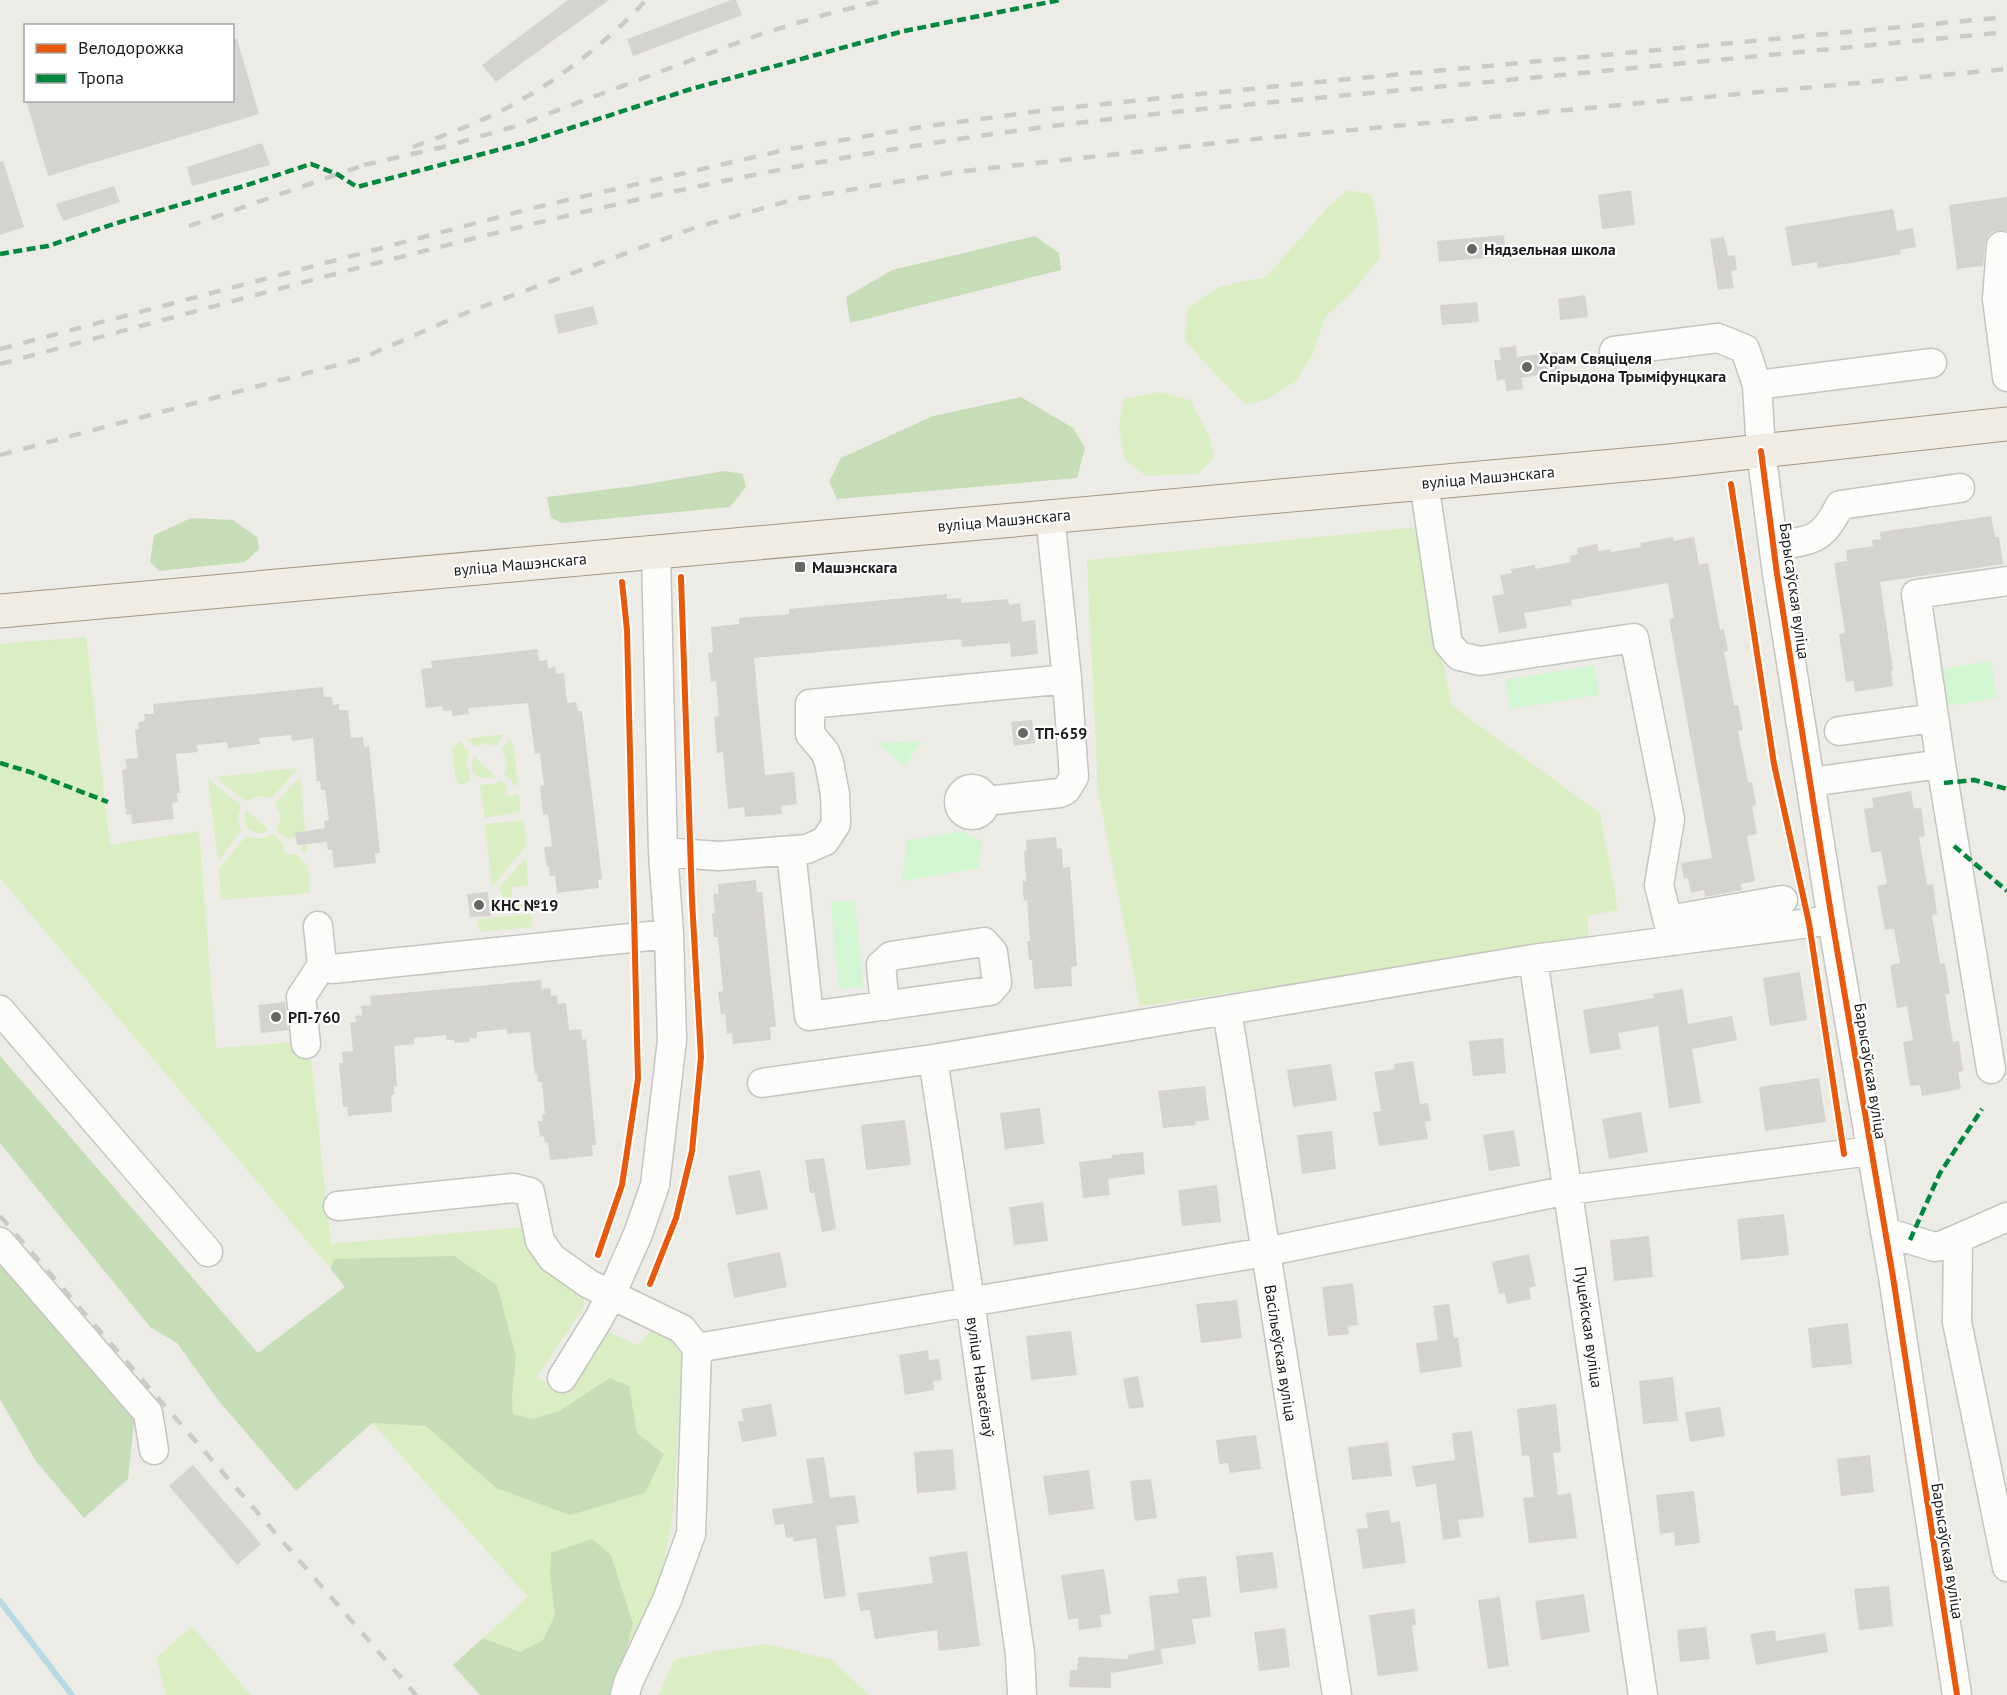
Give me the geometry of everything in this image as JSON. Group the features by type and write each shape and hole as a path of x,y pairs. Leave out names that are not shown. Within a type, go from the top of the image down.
{"main road":[{"name":"вуліца Машэнскага","path":"0,611 1670,461 2007,424"}],"street":[{"path":"2001,246 1997,299 2007,377"},
{"name":"Барысаўская вуліца","path":"1614,351 1718,338 1745,349 1757,385 1761,451 1774,545 1832,920 1893,1277 1957,1695"},
{"path":"1757,385 1932,363"},
{"path":"1424,483 1448,643 1459,656 1480,662 1635,638 1670,819 1659,885 1671,930"},
{"path":"1774,545 1815,538 1831,522 1840,505 1960,488"},
{"path":"985,801 1060,793 1066,790 1074,777 1067,680 1050,515"},
{"path":"562,1378 611,1295 638,1234 655,1185 672,1040 669,933 663,852 656,553"},
{"path":"1991,1069 1941,764 1916,594 2007,581"},
{"path":"663,852 719,856 807,849 825,841 836,824 835,794 825,752 810,734 810,704 1067,680"},
{"path":"1839,731 1934,718"},
{"path":"1811,782 1941,764"},
{"path":"791,851 809,1017 885,1006"},
{"path":"762,1083 933,1059 1533,959 1671,930 1783,900"},
{"path":"1671,930 1832,920"},
{"path":"306,1044 301,997 322,965 318,926"},
{"path":"322,965 332,969 669,933"},
{"name":"Пуцейская вуліца","path":"1533,959 1643,1695"},
{"path":"0,1010 208,1252"},
{"name":"Васільеўская вуліца","path":"1227,1010 1337,1695"},
{"name":"вуліца Навасёлаў","path":"933,1059 1020,1654 1022,1695"},
{"path":"697,1348 1265,1252 1568,1190 1870,1151"},
{"path":"339,1206 514,1188 530,1192 540,1241 552,1258 589,1284 682,1329 697,1348 691,1534 666,1600 628,1683 625,1695"},
{"path":"1893,1277 1946,1243 2007,1217"},
{"path":"1885,1232 1946,1243"},
{"path":"0,1242 148,1413 154,1450"},
{"path":"1946,1243 1957,1322 2007,1567"}],"green space":[{"path":"1348,190 1371,195 1377,218 1380,258 1352,292 1325,317 1314,351 1297,380 1270,398 1246,405 1185,340 1188,308 1218,287 1266,277 1327,208"},
{"path":"1035,236 1059,253 1061,270 850,323 846,297 892,270"},
{"path":"1159,392 1190,400 1209,436 1214,458 1198,474 1146,476 1125,460 1119,428 1124,399"},
{"path":"1021,397 1073,428 1085,448 1077,478 837,499 829,482 841,458 933,416"},
{"path":"725,471 743,474 746,487 730,507 562,523 551,518 547,497"},
{"path":"191,518 233,520 257,537 259,549 245,562 159,571 150,562 154,535"},
{"path":"1420,527 1451,705 1600,813 1618,910 1587,916 1589,941 1140,1006 1098,791 1087,560"},
{"path":"86,637 110,845 199,831 216,1048 309,1041 331,1244 524,1227 583,1292 584,1307 537,1377 569,1395 606,1331 638,1345 655,1326 673,1334 683,1352 673,1515 660,1579 625,1658 633,1623 611,1555 550,1575 555,1615 543,1640 520,1652 483,1638 528,1597 372,1423 426,1426 496,1488 645,1493 664,1453 637,1433 575,1401 559,1411 533,1419 513,1414 512,1398 516,1357 335,1259 330,1268 0,878 0,644"},
{"path":"1991,661 1997,698 1948,706 1942,669"},
{"path":"1594,665 1599,695 1510,709 1505,680"},
{"path":"504,734 496,746 484,743 474,747 467,739"},
{"path":"510,739 514,748 518,787 504,775 506,762 501,749"},
{"path":"460,741 469,752 466,762 471,780 465,784 458,784 455,775 452,748"},
{"path":"922,741 904,766 877,743"},
{"path":"474,756 496,777 485,778 476,775 472,768"},
{"path":"298,768 272,798 258,796 245,801 215,777"},
{"path":"300,777 307,852 302,852 299,837 286,839 276,830 281,818 275,803"},
{"path":"208,778 241,806 238,819 241,831 218,861"},
{"path":"501,780 507,786 505,793 510,796 519,794 520,812 485,818 480,785 495,784"},
{"path":"246,809 268,829 264,833 258,833 247,827 244,819"},
{"path":"524,820 526,846 492,887 485,824"},
{"path":"962,831 982,841 979,868 902,881 907,840"},
{"path":"273,834 283,844 285,854 296,854 308,867 310,893 221,900 219,869 246,836 261,839"},
{"path":"526,857 528,885 511,887 513,905 530,904 530,909 503,911 499,888"},
{"path":"855,900 863,987 839,989 831,902"},
{"path":"531,914 532,927 480,932 477,919"},
{"path":"0,1056 258,1353 345,1287 330,1268 335,1259 454,1256 497,1285 516,1357 512,1398 513,1414 533,1419 559,1411 610,1378 629,1386 637,1433 664,1454 645,1493 570,1515 496,1488 426,1426 372,1423 296,1491 218,1400 177,1343 150,1327 0,1143"},
{"path":"0,1261 135,1414 128,1479 84,1518 35,1460 0,1399"},
{"path":"592,1539 611,1555 633,1623 625,1658 611,1695 480,1695 453,1665 483,1638 520,1652 543,1640 555,1615 550,1575 551,1553"},
{"path":"192,1626 251,1695 166,1695 156,1658"},
{"path":"767,1644 832,1660 869,1695 659,1695 674,1660"}],"building":[{"path":"568,0 609,0 496,82 482,65"},
{"path":"736,0 742,15 633,56 627,39"},
{"path":"234,39 237,39 259,114 48,176 27,102 234,102"},
{"path":"262,143 270,165 192,186 187,167"},
{"path":"3,161 24,227 0,235 0,162"},
{"path":"114,186 120,202 63,221 56,204"},
{"path":"1631,190 1635,225 1602,229 1598,195"},
{"path":"2007,197 2007,231 1994,231 1988,236 1983,266 1957,269 1949,205"},
{"path":"1893,209 1897,231 1913,228 1916,247 1900,250 1901,254 1818,268 1817,262 1792,266 1785,227"},
{"name":"Нядзельная школа","path":"1504,235 1506,256 1439,262 1437,241"},
{"path":"1724,237 1728,256 1735,255 1737,270 1731,271 1734,288 1718,290 1710,239"},
{"path":"1585,295 1588,317 1560,320 1558,299"},
{"path":"1477,302 1479,322 1442,325 1440,305"},
{"path":"593,306 598,324 558,334 554,315"},
{"name":"Храм Свяціцеля Спірыдона Трыміфунцкага","path":"1516,346 1517,357 1557,352 1560,372 1521,378 1523,389 1506,391 1505,379 1497,381 1494,360 1501,360 1499,348"},
{"path":"1991,516 1995,537 1999,537 2003,564 1880,582 1893,670 1891,671 1893,686 1855,692 1854,681 1846,682 1839,634 1845,633 1834,563 1847,561 1846,550 1873,546 1872,540 1881,539 1880,532"},
{"path":"1673,537 1673,541 1694,537 1699,565 1708,563 1720,630 1724,629 1728,651 1724,652 1734,705 1738,705 1743,730 1738,731 1748,782 1752,782 1756,805 1752,806 1757,834 1747,836 1755,881 1741,884 1742,890 1705,897 1704,890 1691,893 1688,878 1684,879 1681,863 1712,858 1669,619 1674,618 1668,583 1571,600 1572,605 1524,613 1527,628 1499,633 1492,596 1504,594 1500,575 1512,573 1511,569 1535,565 1535,569 1571,562 1570,556 1578,554 1577,548 1597,544 1599,551 1610,549 1611,552 1641,547 1640,543"},
{"path":"947,594 947,599 961,598 961,603 1008,599 1009,605 1020,603 1022,622 1035,620 1038,654 1011,657 1010,643 962,647 961,639 754,658 765,775 794,772 797,804 781,806 782,814 745,817 744,807 728,809 723,752 717,753 714,717 719,716 716,681 711,682 708,653 713,652 711,627 739,624 739,618 789,614 789,609"},
{"path":"538,649 539,661 547,660 548,668 555,667 556,674 564,673 567,703 576,702 578,711 582,711 602,879 598,880 599,888 557,893 555,876 550,876 544,847 552,846 548,814 543,815 540,786 544,785 540,753 535,754 528,703 468,708 469,714 452,716 452,710 443,711 442,706 426,708 421,669 432,668 431,661"},
{"path":"323,687 324,697 332,697 333,705 339,704 339,710 348,710 351,738 363,737 364,747 369,746 380,853 375,853 376,863 334,868 332,850 328,850 327,842 297,845 295,833 325,828 324,821 329,820 325,790 321,790 320,781 317,781 313,738 292,741 291,735 259,738 260,744 228,748 227,742 197,745 198,752 176,754 180,793 177,793 178,802 172,803 174,819 132,824 131,814 126,815 122,770 127,769 125,759 138,758 135,730 139,729 138,722 145,721 144,714 154,714 153,704"},
{"name":"ТП-659","path":"1032,720 1035,743 1014,746 1011,722"},
{"path":"1911,791 1914,809 1921,807 1925,836 1919,837 1927,885 1933,884 1937,914 1932,915 1940,964 1945,963 1950,994 1945,994 1953,1042 1959,1041 1963,1071 1958,1072 1961,1089 1922,1096 1920,1085 1910,1086 1903,1042 1913,1040 1907,1006 1897,1008 1890,965 1900,963 1894,929 1885,930 1877,886 1887,884 1881,851 1871,853 1864,809 1874,807 1872,798"},
{"path":"1056,837 1057,849 1062,848 1063,868 1070,867 1077,966 1071,967 1072,986 1034,989 1032,960 1029,960 1027,941 1030,941 1027,900 1024,901 1023,892 1023,881 1026,881 1024,851 1027,850 1026,840"},
{"path":"756,880 757,892 762,892 776,1027 770,1027 771,1040 733,1044 732,1033 727,1034 725,1014 721,1015 718,992 723,991 718,937 714,937 713,894 719,894 718,884"},
{"name":"КНС №19","path":"488,892 491,916 470,917 467,894"},
{"path":"1800,972 1807,1020 1770,1026 1763,978"},
{"path":"541,980 542,989 550,988 551,996 557,995 558,1004 566,1003 569,1030 581,1029 582,1040 586,1039 596,1145 592,1145 593,1156 550,1160 548,1142 545,1143 544,1136 540,1137 538,1121 543,1121 542,1114 545,1114 542,1082 538,1082 537,1074 535,1074 530,1032 507,1034 507,1029 477,1032 477,1038 469,1038 470,1042 455,1043 454,1040 446,1040 446,1035 414,1038 414,1044 394,1046 397,1086 394,1086 394,1095 391,1095 392,1112 348,1116 347,1107 343,1107 339,1063 343,1063 342,1052 353,1051 350,1023 356,1022 355,1016 362,1015 361,1006 371,1005 370,996"},
{"path":"1683,989 1688,1024 1732,1016 1737,1040 1692,1049 1701,1103 1669,1108 1658,1026 1618,1033 1621,1049 1590,1054 1583,1010 1654,998 1653,994"},
{"name":"РП-760","path":"285,1002 288,1030 261,1033 258,1005"},
{"path":"1503,1038 1506,1073 1473,1076 1469,1041"},
{"path":"1413,1061 1420,1104 1428,1103 1431,1121 1425,1122 1428,1139 1379,1146 1373,1112 1381,1111 1374,1072 1395,1069 1394,1064"},
{"path":"1331,1064 1337,1100 1293,1107 1287,1070"},
{"path":"1819,1078 1826,1122 1765,1131 1759,1087"},
{"path":"1205,1086 1209,1120 1195,1122 1196,1125 1163,1128 1158,1091"},
{"path":"1040,1108 1044,1144 1005,1149 1000,1113"},
{"path":"1641,1112 1648,1152 1609,1159 1602,1119"},
{"path":"905,1120 911,1165 866,1170 861,1125"},
{"path":"1514,1130 1520,1166 1489,1171 1483,1135"},
{"path":"1332,1131 1336,1169 1302,1174 1297,1135"},
{"path":"1143,1152 1145,1174 1108,1179 1110,1195 1083,1198 1079,1162 1112,1158 1112,1155"},
{"path":"824,1158 836,1229 822,1232 814,1193 810,1193 805,1160"},
{"path":"760,1170 768,1209 736,1215 728,1176"},
{"path":"1217,1185 1221,1222 1182,1226 1178,1190"},
{"path":"1043,1202 1048,1241 1014,1245 1009,1207"},
{"path":"1784,1214 1789,1255 1741,1260 1737,1219"},
{"path":"1649,1236 1653,1277 1614,1281 1610,1240"},
{"path":"780,1252 787,1287 734,1298 727,1263"},
{"path":"1529,1254 1536,1286 1529,1288 1531,1299 1507,1304 1505,1293 1499,1294 1492,1262"},
{"path":"1353,1283 1358,1325 1348,1326 1349,1334 1328,1336 1322,1287"},
{"path":"1237,1300 1242,1338 1201,1343 1196,1304"},
{"path":"1449,1304 1454,1338 1458,1337 1462,1367 1420,1373 1416,1343 1438,1340 1433,1306"},
{"path":"1848,1323 1852,1364 1812,1368 1808,1328"},
{"path":"1071,1331 1077,1375 1031,1380 1026,1336"},
{"path":"928,1350 929,1360 939,1359 942,1380 933,1381 934,1390 905,1395 899,1355"},
{"path":"1138,1376 1144,1407 1129,1409 1123,1379"},
{"path":"1673,1377 1678,1421 1643,1424 1639,1381"},
{"path":"771,1404 777,1436 742,1442 738,1422 744,1421 741,1409"},
{"path":"1556,1404 1561,1452 1553,1453 1558,1495 1571,1493 1577,1538 1529,1543 1523,1498 1534,1497 1529,1455 1522,1456 1517,1409"},
{"path":"1720,1407 1725,1436 1690,1442 1685,1412"},
{"path":"1472,1431 1484,1517 1458,1520 1461,1537 1443,1540 1436,1484 1416,1487 1412,1466 1455,1460 1452,1433"},
{"path":"1256,1435 1261,1469 1230,1473 1228,1463 1219,1464 1216,1440"},
{"path":"1388,1442 1392,1476 1352,1480 1348,1447"},
{"path":"953,1449 956,1490 917,1493 914,1452"},
{"path":"1870,1455 1874,1492 1841,1496 1837,1459"},
{"path":"824,1457 830,1498 855,1495 859,1523 836,1526 846,1596 824,1599 816,1538 794,1542 793,1537 786,1538 784,1524 775,1525 772,1509 813,1503 806,1459"},
{"path":"193,1465 261,1544 237,1565 169,1486"},
{"path":"1089,1470 1094,1509 1049,1515 1043,1476"},
{"path":"1151,1479 1157,1518 1135,1521 1130,1481"},
{"path":"1694,1491 1700,1543 1675,1546 1674,1532 1660,1534 1656,1495"},
{"path":"1389,1510 1391,1523 1400,1521 1406,1563 1363,1569 1357,1529 1368,1528 1366,1513"},
{"path":"967,1551 980,1646 939,1651 937,1630 875,1639 870,1610 860,1611 857,1593 933,1583 929,1557"},
{"path":"1273,1552 1278,1588 1240,1593 1236,1556"},
{"path":"1104,1569 1111,1614 1100,1615 1102,1627 1079,1630 1078,1618 1068,1620 1061,1575"},
{"path":"1206,1576 1211,1617 1192,1619 1196,1644 1161,1649 1163,1664 1111,1673 1111,1688 1069,1687 1070,1670 1077,1670 1078,1657 1128,1659 1127,1655 1155,1650 1149,1596 1179,1593 1177,1579"},
{"path":"1889,1586 1893,1626 1859,1630 1854,1589"},
{"path":"1584,1594 1590,1632 1541,1640 1535,1601"},
{"path":"1500,1597 1509,1666 1488,1669 1478,1600"},
{"path":"1414,1609 1416,1625 1412,1626 1418,1671 1378,1676 1369,1615"},
{"path":"1706,1627 1710,1659 1680,1662 1677,1630"},
{"path":"1285,1628 1290,1667 1259,1671 1254,1632"},
{"path":"1775,1630 1776,1641 1825,1633 1828,1652 1756,1665 1750,1634"}],"waterway":[{"path":"0,1601 72,1695"}],"railway":[{"path":"413,147 488,117 539,89 596,48 646,0"},
{"path":"364,165 447,146 513,127 761,34 885,0"},
{"path":"0,349 533,208 789,149 921,127 1055,109 1318,82 2007,17"},
{"path":"0,364 345,271 577,214 810,164 927,144 1171,112 2007,32"},
{"path":"0,455 360,359 468,312 694,228 795,199 955,172 1244,140 2007,69"},
{"path":"189,226 370,163"},
{"path":"0,1216 416,1695"}],"marked path":[{"path":"0,254 48,246 311,164 337,174 357,187 524,143 691,89 904,31 1060,0"},
{"path":"0,763 108,802"},
{"path":"1944,783 1974,780 2007,789"},
{"path":"1954,846 2007,891"},
{"path":"1910,1240 1940,1173 1982,1109"}],"cycle path":[{"path":"1761,451 1777,574 1832,920 1893,1277 1957,1695"},
{"path":"1731,484 1774,764 1809,923 1844,1154"},
{"path":"650,1284 676,1218 692,1151 701,1057 692,900 681,577"},
{"path":"598,1255 622,1185 638,1079 627,630 622,582"}],"place":[{"name":"Нядзельная школа","path":"1472,249"},
{"name":"Храм Свяціцеля Спірыдона Трыміфунцкага","path":"1527,367"},
{"name":"Машэнскага","path":"800,567"},
{"name":"ТП-659","path":"1023,733"},
{"name":"КНС №19","path":"479,905"},
{"name":"РП-760","path":"276,1017"}]}
